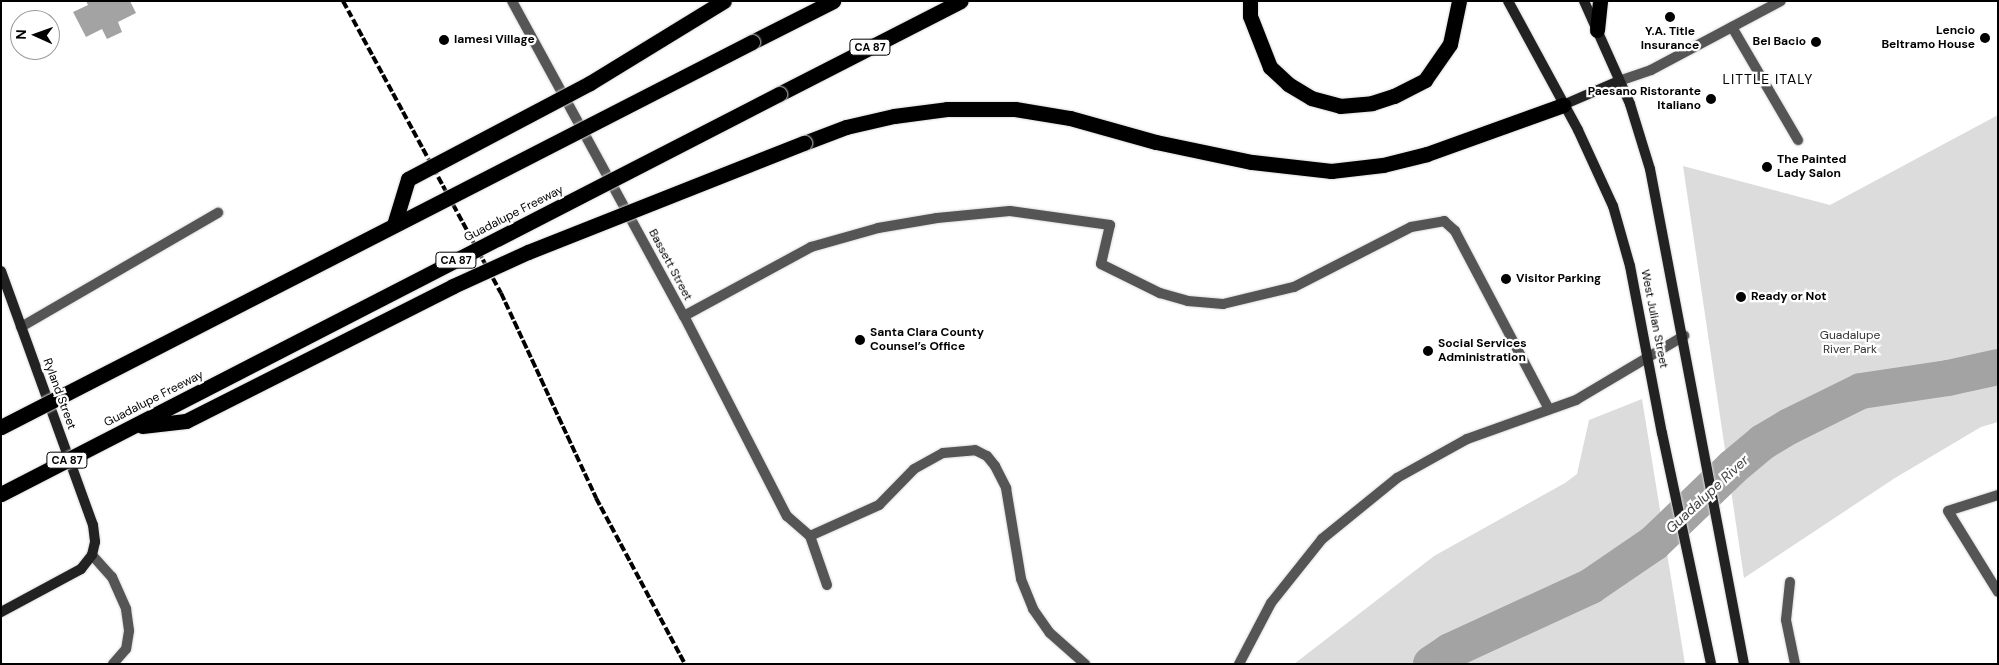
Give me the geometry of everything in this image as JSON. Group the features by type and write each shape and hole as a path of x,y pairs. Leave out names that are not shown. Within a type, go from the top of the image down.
{"highway":[{"path":"394,225 408,179 590,83 724,1"},
{"path":"1,427 832,1"},
{"name":"Guadalupe Freeway","path":"1,494 961,1"},
{"path":"1250,1 1250,16 1270,67 1288,84 1311,98 1340,106 1372,103 1394,96 1425,80 1450,44 1459,1"},
{"path":"1597,30 1600,1"},
{"path":"134,426 186,421 520,256 846,127 894,116 947,108 1015,109 1070,118 1156,142 1252,162 1331,171 1383,165 1427,154 1563,106"}],"main road":[{"name":"West Julian Street","path":"1508,1 1613,206 1630,266 1662,433 1699,595 1711,664"},
{"name":"West Julian Street","path":"1584,1 1630,104 1650,169 1684,336 1694,412 1744,664"},
{"path":"1563,106 1619,81"},
{"name":"Ryland Street","path":"1,271 93,525 92,555"},
{"path":"1,612 68,578 92,555"}],"street":[{"name":"Bassett Street","path":"512,1 684,316 787,516 810,536"},
{"path":"1619,81 1651,70 1781,1"},
{"path":"1732,27 1798,140"},
{"path":"684,316 811,246 878,228 937,218 1010,211 1110,225 1101,264 1160,293 1188,301 1223,304 1294,287 1411,227 1444,221 1455,231 1549,410"},
{"path":"21,327 218,213"},
{"path":"1238,664 1271,603 1322,540 1397,478 1468,439 1576,400 1684,336"},
{"path":"827,585 810,536 879,505 914,469 943,453 959,450 981,453 995,466 1006,488 1021,579 1033,609 1050,633 1085,664"},
{"path":"1998,495 1948,511 1998,592"},
{"path":"92,555 112,577 126,609 129,631 126,649 113,664"},
{"path":"1790,582 1786,620 1795,664"}],"green space":[{"name":"Guadalupe River Park","path":"1998,115 1998,422 1981,427 1895,478 1744,578 1683,166 1830,205"},
{"path":"1642,399 1685,664 1294,664 1434,556 1565,483 1577,474 1589,420"}],"shaded area":[{"path":"86,1 130,1 136,13 118,22 122,32 107,39 102,29 86,37 73,12 88,5"}],"waterway":[{"name":"Guadalupe River","path":"1431,664 1450,651 1591,586 1654,543 1733,467 1763,442 1788,427 1861,391 1948,378 1998,367"}],"railway":[{"path":"343,1 501,293 596,498 685,664"}],"place":[{"name":"Y.A. Title Insurance","path":"1670,17"},
{"name":"Lencio Beltramo House","path":"1985,38"},
{"name":"Iamesi Village","path":"444,40"},
{"name":"Bel Bacio","path":"1816,42"},
{"name":"Paesano Ristorante Italiano","path":"1711,99"},
{"name":"The Painted Lady Salon","path":"1767,167"},
{"name":"Visitor Parking","path":"1506,279"},
{"name":"Ready or Not","path":"1741,297"},
{"name":"Santa Clara County Counsel’s Office","path":"860,340"},
{"name":"Social Services Administration","path":"1428,351"}],"district":[{"name":"LITTLE ITALY","path":"1768,79"}]}
